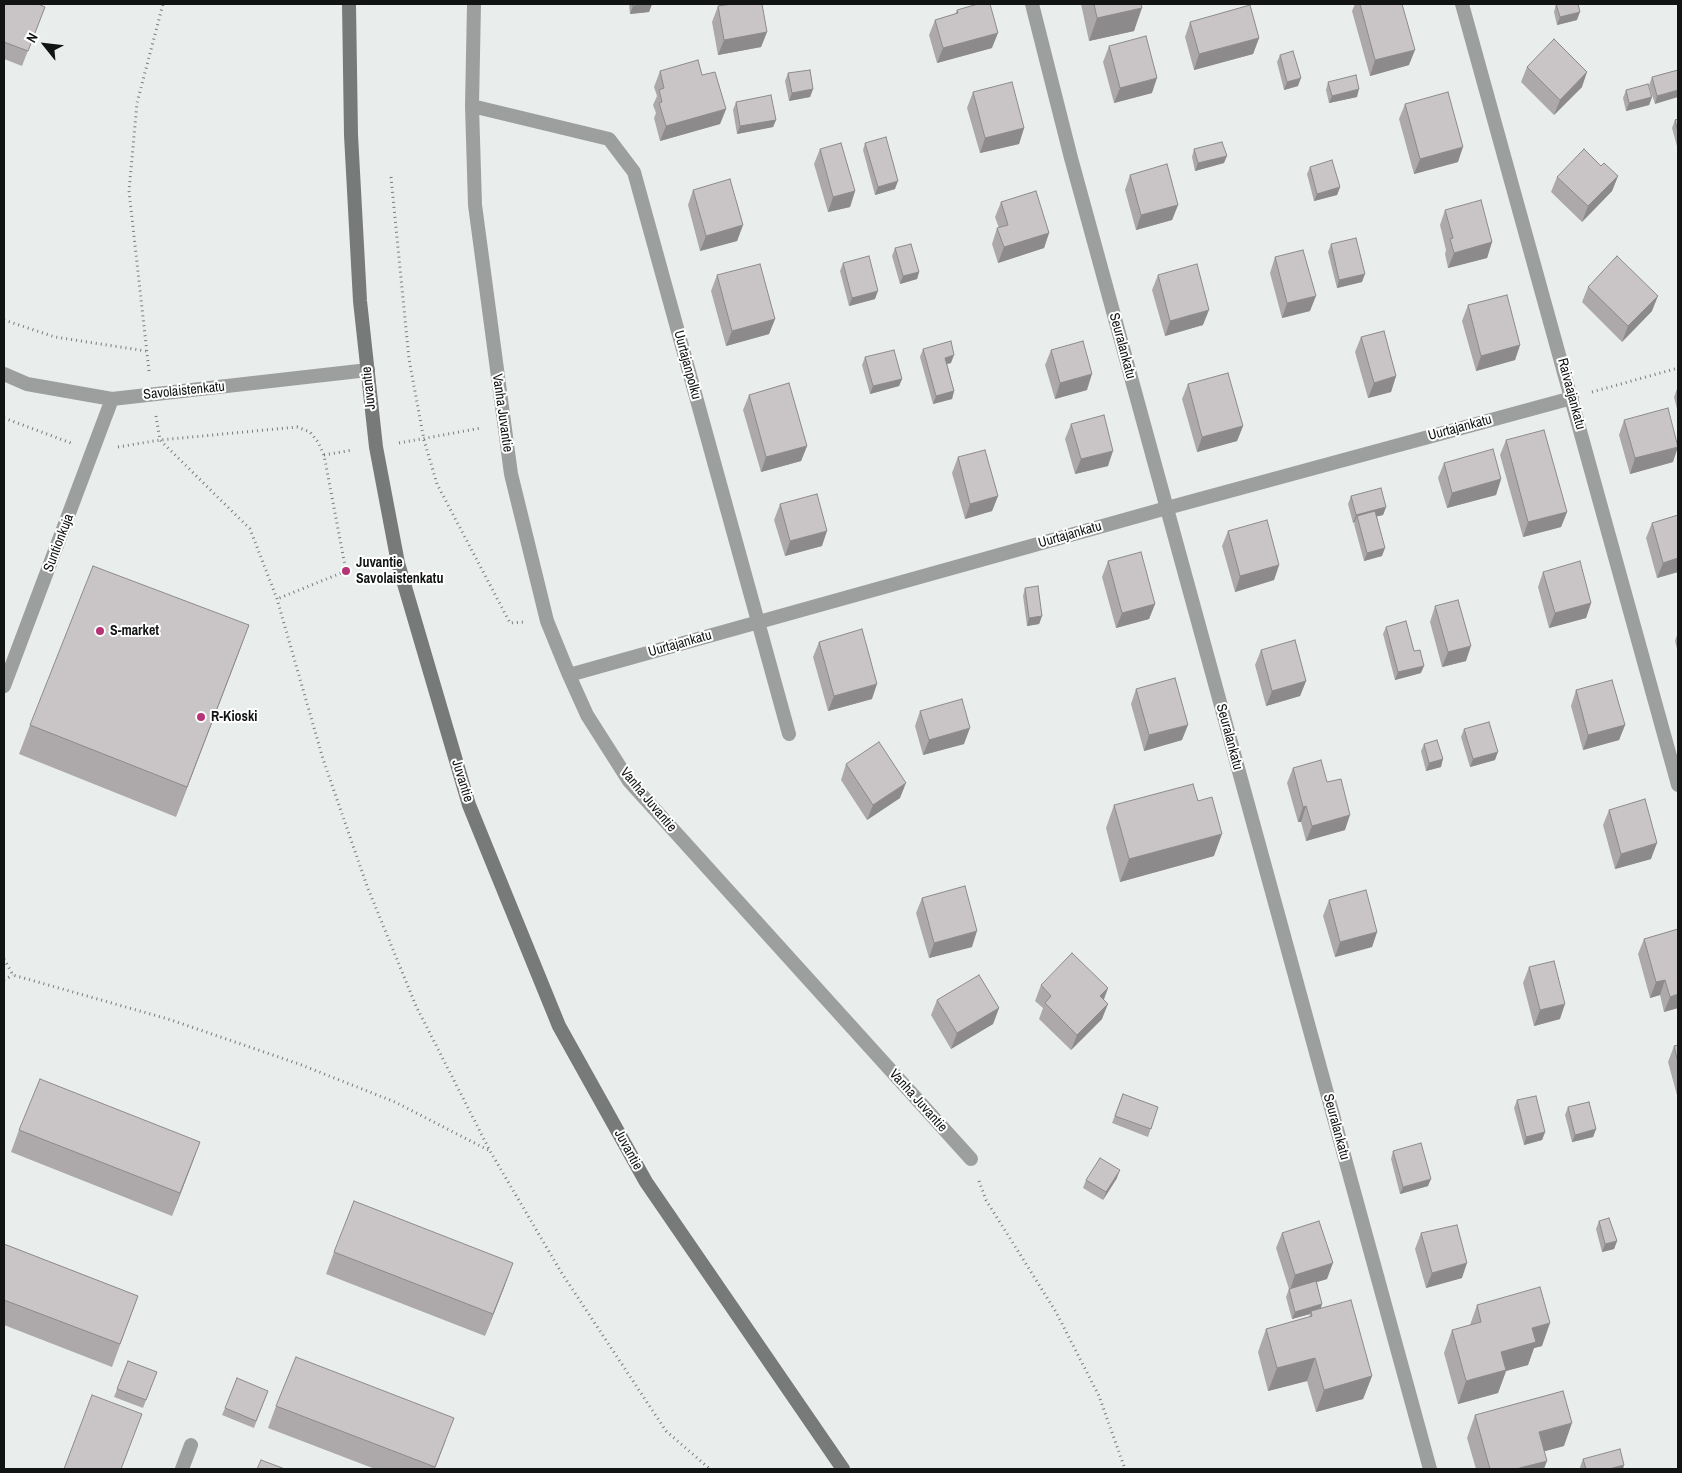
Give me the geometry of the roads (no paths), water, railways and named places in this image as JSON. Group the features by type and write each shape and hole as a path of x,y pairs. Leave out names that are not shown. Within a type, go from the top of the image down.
{"main road":[{"name":"Juvantie","path":"350,4 351,135 360,301 376,447 398,563 469,805 559,1026 646,1182 842,1469"}],"street":[{"name":"Vanha Juvantie","path":"474,4 472,106 474,205 510,474 547,621 569,675 587,715 629,781 971,1159"},
{"name":"Seuralankatu","path":"1032,4 1071,158 1430,1469"},
{"name":"Raivaajankatu","path":"1462,4 1678,785"},
{"name":"Uurtajanpolku","path":"472,106 609,139 634,172 789,734"},
{"name":"Savolaistenkatu","path":"4,374 27,384 112,399 368,370"},
{"name":"Uurtajankatu","path":"569,675 1167,508 1572,398"},
{"name":"Suntionkuja","path":"4,686 112,399"},
{"path":"182,1469 191,1445"}],"place":[{"name":"Juvantie Savolaistenkatu","path":"346,571"},
{"name":"S-market","path":"100,631"},
{"name":"R-Kioski","path":"201,717"}]}
